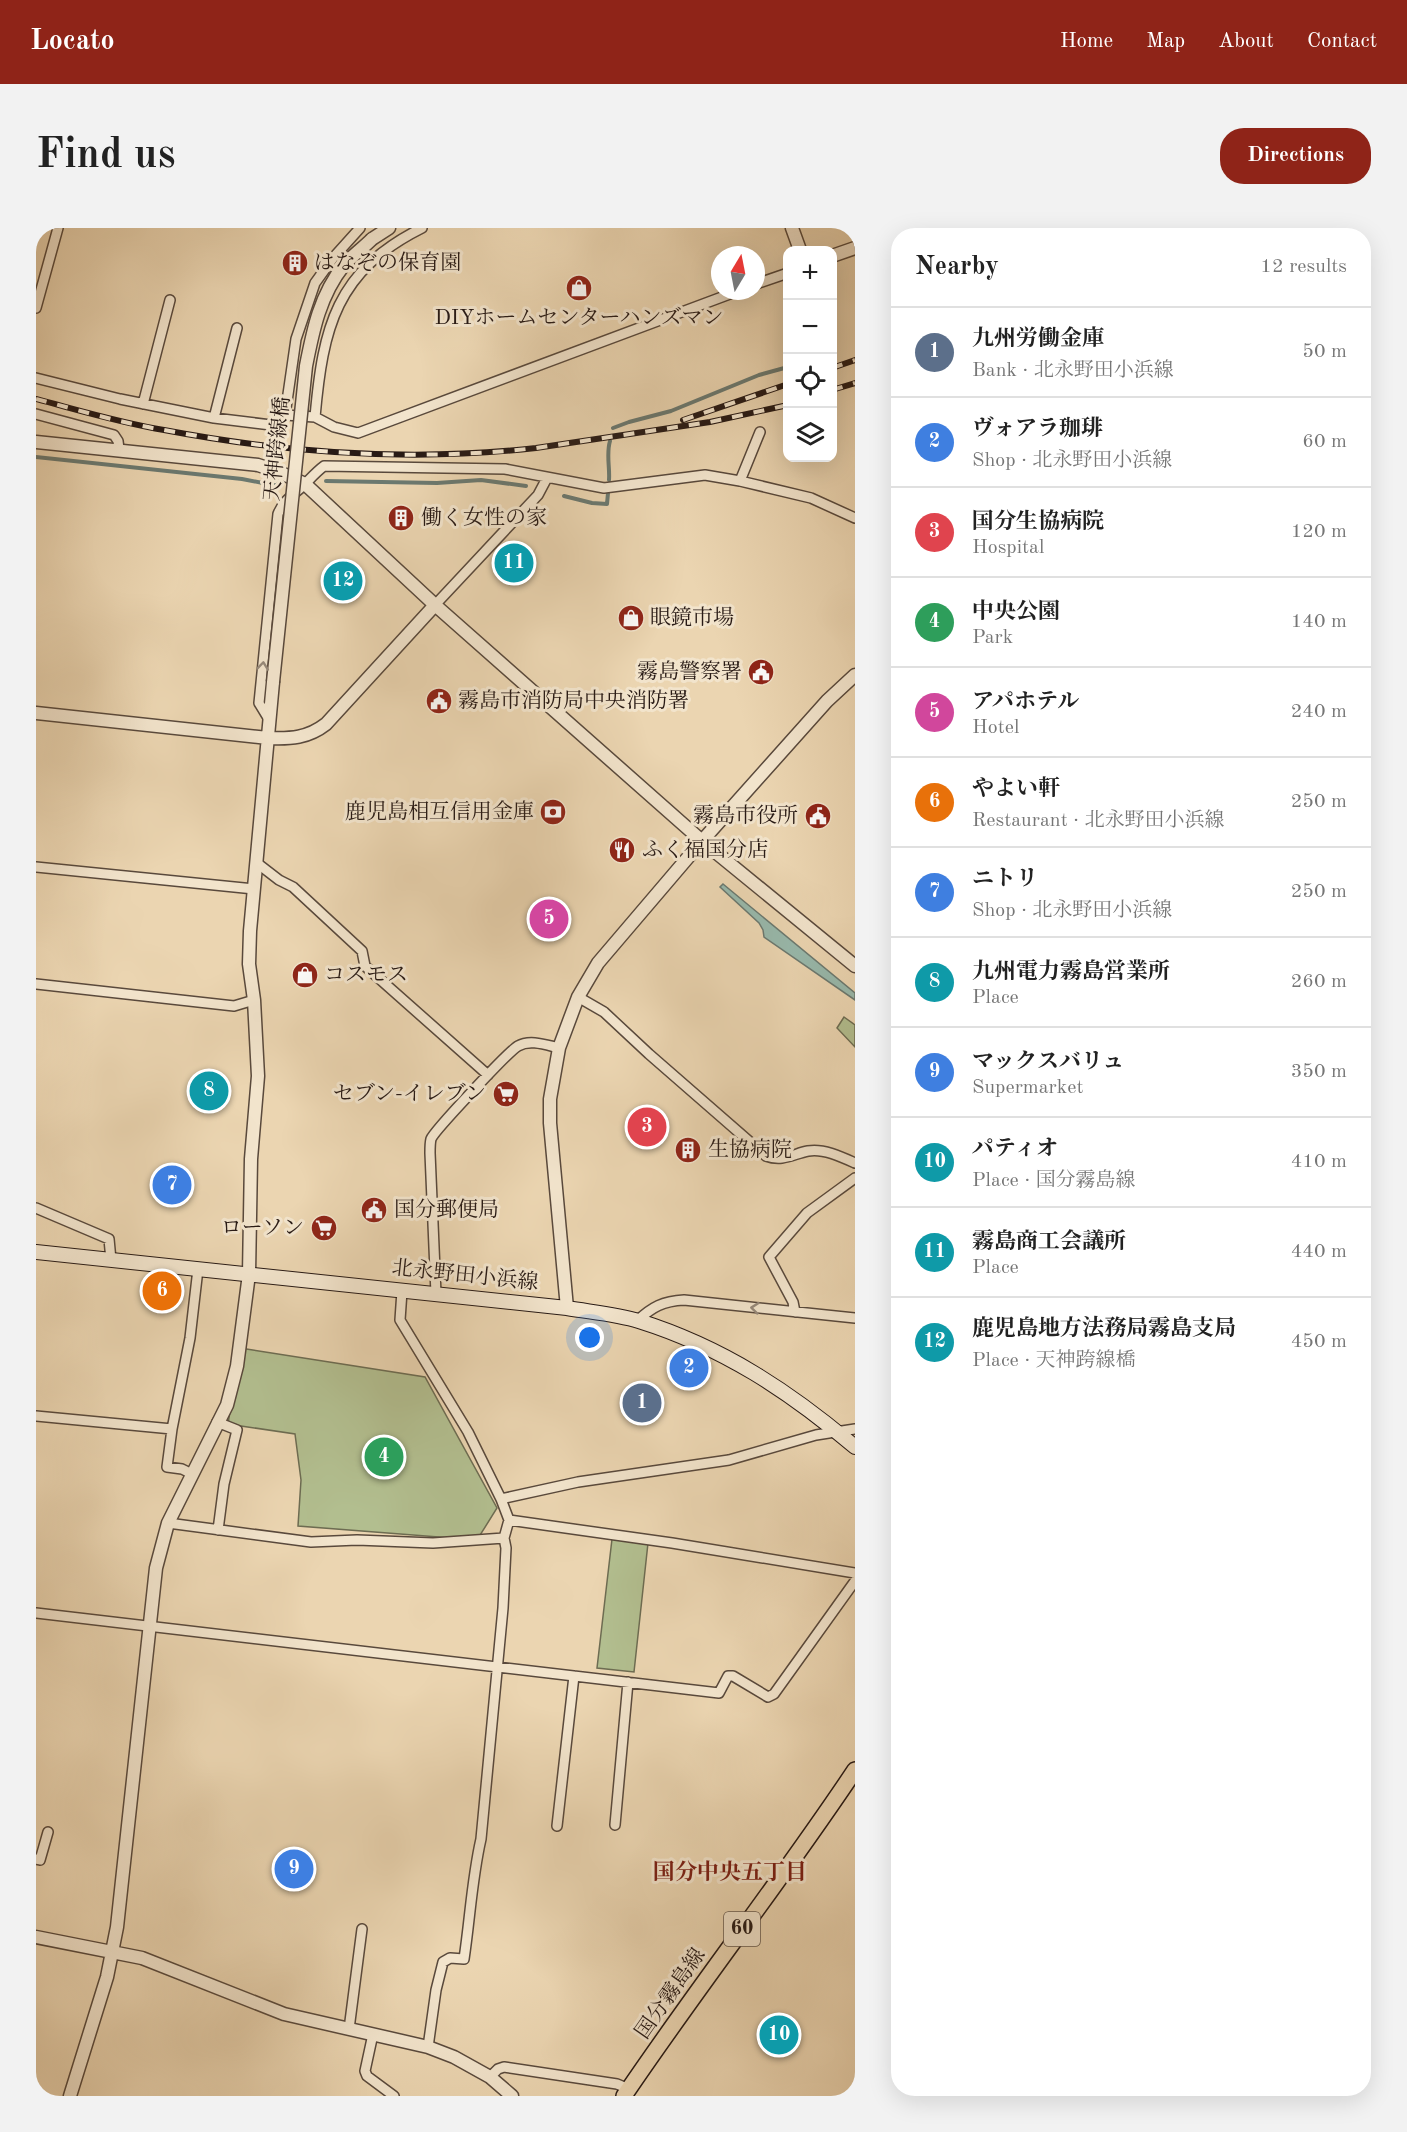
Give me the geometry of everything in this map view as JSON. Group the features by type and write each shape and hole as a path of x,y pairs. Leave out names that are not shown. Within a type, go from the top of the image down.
{"main road":[{"name":"北永野田小浜線","path":"36,1252 567,1308 637,1321 701,1345 760,1376 800,1401 855,1447"},
{"name":"国分霧島線","path":"627,2092 807,1842 855,1770"}],"street":[{"path":"36,308 58,228"},
{"path":"36,378 143,404 214,418 271,425 285,415 296,339 315,283 333,258 360,228"},
{"name":"天神跨線橋","path":"70,2096 107,1977 117,1927 156,1568 168,1523 227,1405 237,1366 249,1274 251,1159 258,1076 254,1000 249,964 254,889 306,366 319,308 330,286 345,264 372,239 389,228"},
{"path":"315,417 326,343 337,308 346,292 374,258 404,237 422,228"},
{"path":"792,228 799,246"},
{"path":"837,254 855,248"},
{"path":"765,281 783,275"},
{"path":"143,404 170,300"},
{"path":"285,415 315,417 358,434 714,300"},
{"path":"214,418 237,328"},
{"path":"36,414 114,435 119,449"},
{"path":"740,481 760,432"},
{"path":"36,442 258,465 305,484 435,605 702,841 855,966"},
{"path":"270,721 259,704 278,514 287,500 305,484 314,472 324,466 505,469 604,488 705,476 740,481 811,498 855,518"},
{"path":"36,713 268,738 293,739 317,731 538,495 548,477"},
{"path":"567,1308 550,1123 550,1099 559,1048 578,997 598,963 702,841 827,701 855,675"},
{"path":"257,863 303,895 362,951 365,966 488,1075"},
{"path":"36,867 254,889"},
{"path":"36,984 234,1006 254,1000"},
{"path":"578,997 604,1012 766,1156 783,1159 808,1151 818,1151 855,1163"},
{"path":"436,1294 430,1153 432,1138 516,1047 526,1043 537,1043 559,1048"},
{"path":"795,1312 793,1302 769,1257 807,1213 855,1178"},
{"path":"36,1208 109,1239 111,1260"},
{"path":"192,1474 182,1469 167,1467 190,1338 198,1269"},
{"path":"402,1291 400,1320 468,1432 509,1520 504,1538 506,1548 503,1608 481,1839 476,1860 464,1959 450,1958 443,1962 436,1990 428,2047"},
{"path":"637,1321 650,1308 672,1301 855,1318"},
{"path":"36,1416 172,1430"},
{"path":"218,1422 237,1430 224,1484 218,1530"},
{"path":"501,1499 578,1482 729,1460 816,1435 855,1429"},
{"path":"509,1520 855,1573"},
{"path":"168,1523 311,1542 357,1540 433,1543 504,1538"},
{"path":"36,1613 719,1693 728,1676 733,1676 768,1697 774,1694 855,1581"},
{"path":"557,1826 574,1676"},
{"path":"615,1826 628,1682"},
{"path":"36,1859 39,1860 48,1833"},
{"path":"349,2029 362,1929"},
{"path":"36,1937 142,1958 284,2014 428,2047 454,2057 490,2077 513,2096"},
{"path":"373,2034 365,2070 367,2076 394,2096"},
{"path":"490,2077 498,2069 504,2067 617,2084 627,2092"}],"green space":[{"path":"844,1017 855,1025 855,1047 837,1028"},
{"path":"240,1348 425,1377 497,1508 477,1540 298,1526 301,1480 295,1434 228,1424"},
{"path":"612,1539 648,1543 634,1672 597,1668"}],"shaded area":[{"path":"723,884 855,993 855,1000 764,937 759,923 720,887"}],"waterway":[{"path":"613,428 671,411 759,375 783,368"},
{"path":"609,480 610,441"},
{"path":"36,457 242,479 268,484 276,483"},
{"path":"326,481 437,483 481,480 526,486"},
{"path":"564,496 607,504 608,493"}],"railway":[{"path":"837,366 855,360"},
{"path":"837,388 855,383"},
{"path":"683,420 783,386"},
{"path":"36,399 132,424 210,438 303,449 396,455 536,448 710,422 783,406"}],"place":[{"name":"はなぞの保育園","path":"295,263"},
{"name":"DIYホームセンターハンズマン","path":"579,288"},
{"name":"働く女性の家","path":"401,518"},
{"name":"霧島商工会議所","path":"514,563"},
{"name":"鹿児島地方法務局霧島支局","path":"343,581"},
{"name":"眼鏡市場","path":"631,618"},
{"name":"霧島警察署","path":"761,672"},
{"name":"霧島市消防局中央消防署","path":"439,701"},
{"name":"鹿児島相互信用金庫","path":"553,812"},
{"name":"霧島市役所","path":"818,816"},
{"name":"ふく福国分店","path":"622,850"},
{"name":"アパホテル","path":"549,919"},
{"name":"コスモス","path":"305,975"},
{"name":"九州電力霧島営業所","path":"209,1091"},
{"name":"セブン-イレブン","path":"506,1094"},
{"name":"国分生協病院","path":"647,1127"},
{"name":"生協病院","path":"688,1150"},
{"name":"ニトリ","path":"172,1185"},
{"name":"国分郵便局","path":"374,1210"},
{"name":"ローソン","path":"324,1228"},
{"name":"やよい軒","path":"162,1291"},
{"name":"ヴォアラ珈琲","path":"689,1368"},
{"name":"九州労働金庫","path":"642,1403"},
{"name":"中央公園","path":"384,1457"},
{"name":"マックスバリュ","path":"294,1869"},
{"name":"パティオ","path":"779,2035"}],"district":[{"name":"国分中央五丁目","path":"730,1873"}]}
